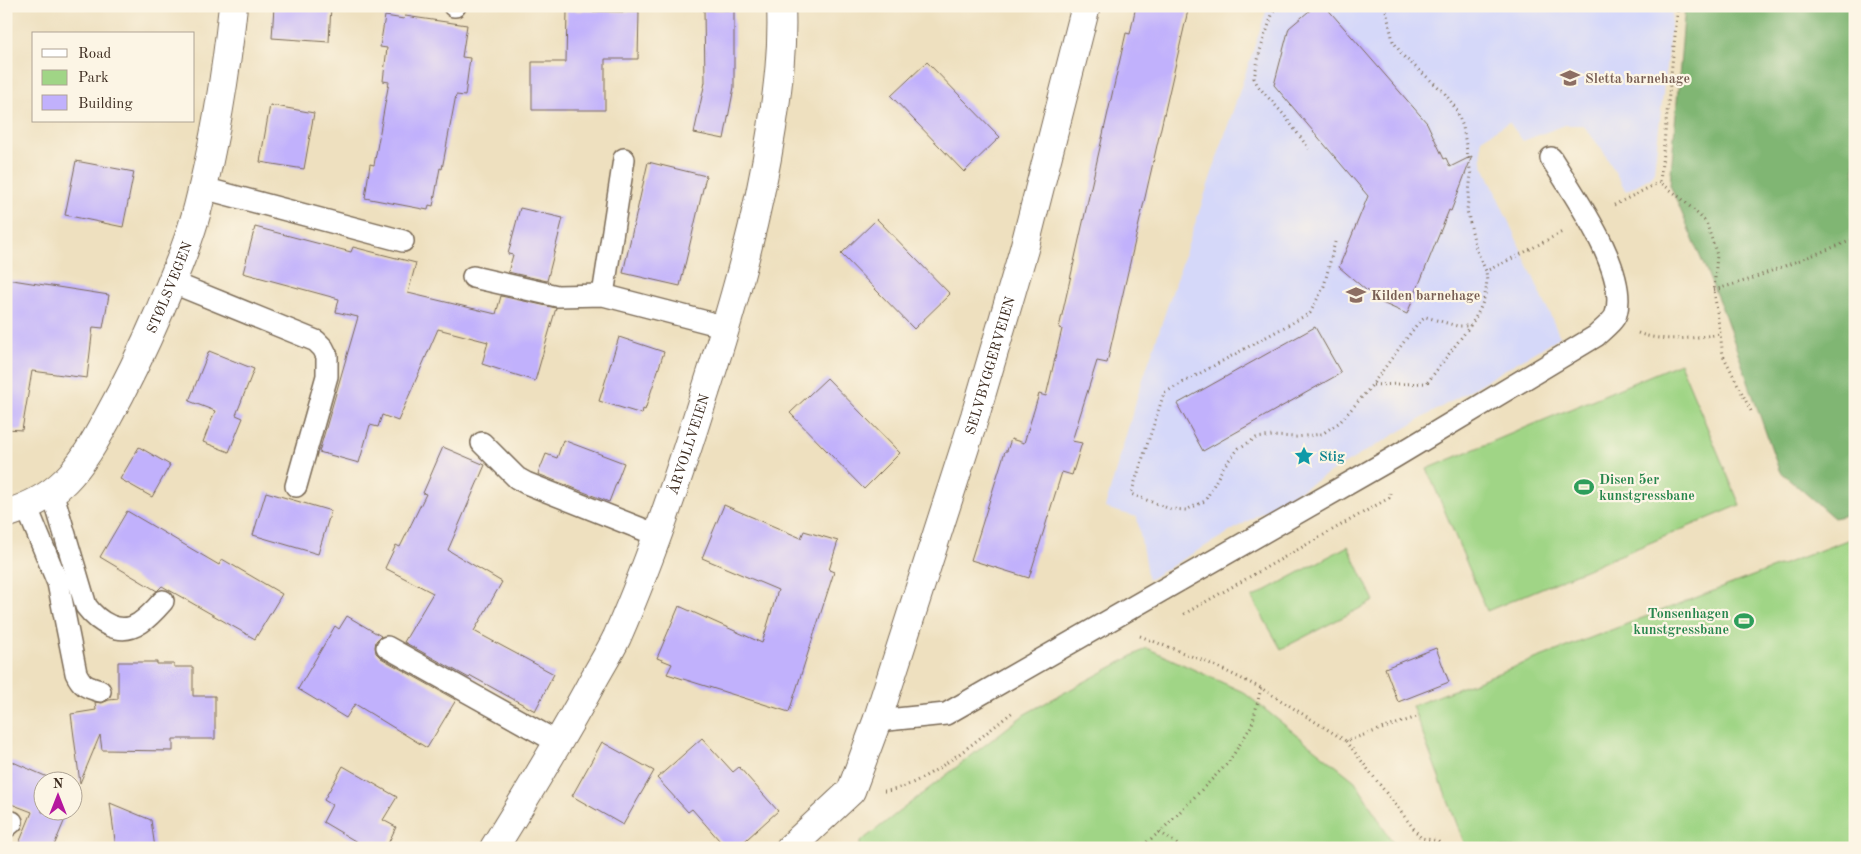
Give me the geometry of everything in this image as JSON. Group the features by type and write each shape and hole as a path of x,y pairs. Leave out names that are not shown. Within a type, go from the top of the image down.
{"street":[{"name":"STØLSVEGEN","path":"16,511 52,491 64,482 80,464 99,435 124,389 171,282 198,209 214,136 228,52 233,6"},
{"name":"ÅRVOLLVEIEN","path":"494,848 559,743 616,638 657,535 683,462 726,327 764,180 776,100 782,41 781,6"},
{"name":"SELVBYGGERVEIEN","path":"851,791 877,721 978,406 1024,249 1086,6"},
{"path":"790,848 851,791"}],"lane":[{"path":"877,721 946,714 1393,458 1596,336 1616,315 1618,290 1607,252 1551,158"},
{"path":"603,295 624,159"},
{"path":"202,188 403,241"},
{"path":"473,277 557,296 603,295 726,327"},
{"path":"171,282 316,341 323,348 327,356 327,376 296,486"},
{"path":"482,444 517,478 526,484 657,535"},
{"path":"52,491 86,606 93,616 113,628 127,628 138,625 163,601"},
{"path":"16,511 60,590 76,674 80,683 85,687 100,690"},
{"path":"387,647 559,743"}],"path":[{"path":"1275,6 1260,51 1254,78 1258,86 1284,115 1308,149"},
{"path":"1372,385 1427,383 1482,308 1488,284 1486,270 1476,249 1467,210 1471,175 1463,127 1456,109 1444,92 1403,56 1393,40 1385,6"},
{"path":"1660,182 1678,6"},
{"path":"1486,270 1523,254 1660,182"},
{"path":"1660,182 1682,199 1706,222 1717,255 1714,290 1723,355 1752,411"},
{"path":"1714,290 1748,280 1855,239"},
{"path":"1335,242 1324,286 1310,313 1164,393 1131,494 1170,509 1186,510 1205,501 1224,466 1239,448 1256,438 1322,434 1340,422 1372,385 1418,323 1426,317 1457,326 1470,326"},
{"path":"1609,322 1650,338 1686,339 1720,334"},
{"path":"1177,618 1389,498 1393,458"},
{"path":"1104,623 1209,663 1261,688 1346,741 1421,838 1438,841 1441,848"},
{"path":"1134,642 1151,633"},
{"path":"1139,848 1160,832 1228,763 1252,725 1261,688"},
{"path":"851,791 892,791 928,776 1020,706"},
{"path":"1346,741 1420,716"},
{"path":"1160,832 1182,848"}],"shaded area":[{"name":"Kilden barnehage","path":"1268,6 1673,6 1654,171 1651,177 1626,191 1603,151 1583,125 1565,125 1523,141 1509,122 1481,139 1482,162 1560,337 1148,580 1137,517 1105,508 1138,394"}],"green space":[{"path":"1685,6 1855,6 1855,513 1834,518 1779,470 1724,313 1670,185"},
{"name":"Disen 5er kunstgressbane","path":"1680,363 1740,505 1487,611 1427,469"},
{"name":"Tonsenhagen kunstgressbane","path":"1855,537 1855,848 1466,848 1412,706"},
{"path":"1348,546 1374,601 1281,649 1252,598"},
{"path":"1147,648 1243,692 1355,781 1396,848 860,848 860,842 1025,714"}],"building":[{"path":"274,6 331,6 329,42 272,38"},
{"path":"1136,6 1189,6 1107,363 1097,361 1072,441 1082,443 1072,475 1062,472 1029,578 971,560 1005,451 1007,451 1011,439 1024,443 1039,394 1046,396 1062,329 1059,328 1126,33 1130,34"},
{"path":"1315,6 1325,6 1427,123 1444,159 1446,158 1450,167 1472,156 1451,211 1449,210 1407,314 1380,302 1339,267 1368,196 1274,85 1289,28"},
{"path":"704,10 734,10 734,87 724,139 694,133 705,82"},
{"path":"567,11 639,12 638,59 605,59 605,110 532,110 532,62 566,62"},
{"path":"385,16 404,19 405,16 467,25 462,57 470,58 465,96 456,95 433,206 429,205 428,210 365,198 370,164 374,165 389,82 383,81 387,48 380,47"},
{"path":"927,62 1000,137 964,172 891,96"},
{"path":"270,105 314,113 304,169 260,162"},
{"path":"76,161 134,172 123,227 65,215"},
{"path":"648,162 706,176 680,286 623,273"},
{"path":"520,208 563,218 547,281 508,272 513,255 508,254"},
{"path":"877,219 950,294 914,329 841,254"},
{"path":"255,227 351,252 353,247 416,263 408,293 496,314 501,296 556,308 535,381 482,364 488,342 438,329 398,421 382,415 378,427 370,425 359,463 319,452 358,317 336,312 339,299 243,273"},
{"path":"6,279 109,295 103,328 93,327 87,378 32,371 22,430 6,429"},
{"path":"1315,327 1341,373 1203,451 1177,404"},
{"path":"619,337 664,352 642,414 599,401"},
{"path":"209,351 254,369 236,415 243,418 229,452 203,442 215,411 189,401"},
{"path":"827,378 900,453 864,489 790,413"},
{"path":"563,440 624,463 609,502 538,474 546,454 557,458"},
{"path":"139,447 170,465 152,497 120,479"},
{"path":"443,447 485,465 448,550 502,582 474,631 554,674 535,711 471,676 469,678 404,642 433,593 385,568 396,545 400,547 426,494 423,493"},
{"path":"266,492 331,511 318,554 253,535"},
{"path":"724,505 801,538 804,531 838,541 829,570 834,572 789,712 667,674 672,664 657,658 679,606 762,643 778,590 702,558"},
{"path":"127,511 219,565 222,559 282,594 255,639 162,586 157,591 100,557"},
{"path":"347,616 381,636 376,641 375,647 376,653 381,658 456,700 427,748 355,704 346,718 298,689 335,626 339,629"},
{"path":"1436,648 1449,682 1398,702 1385,668"},
{"path":"118,662 157,662 157,664 174,664 174,667 193,667 193,696 215,696 215,739 173,739 173,751 102,750 100,735 82,778 82,772 79,772 71,714 96,710 95,702 102,703 118,699"},
{"path":"702,738 733,772 739,767 778,811 737,848 726,848 692,809 688,812 657,778"},
{"path":"602,742 654,771 623,825 572,796"},
{"path":"6,759 36,772 32,772 32,812 6,802"},
{"path":"343,766 397,797 383,820 396,827 386,848 367,848 323,822 332,805 324,800"},
{"path":"110,803 151,820 155,848 116,848"},
{"path":"32,812 32,822 64,822 53,848 17,848"}],"place":[{"name":"Sletta barnehage","path":"1570,78"},
{"name":"Kilden barnehage","path":"1356,295"},
{"name":"Stig","path":"1304,456"},
{"name":"Disen 5er kunstgressbane","path":"1584,487"},
{"name":"Tonsenhagen kunstgressbane","path":"1744,621"}]}
